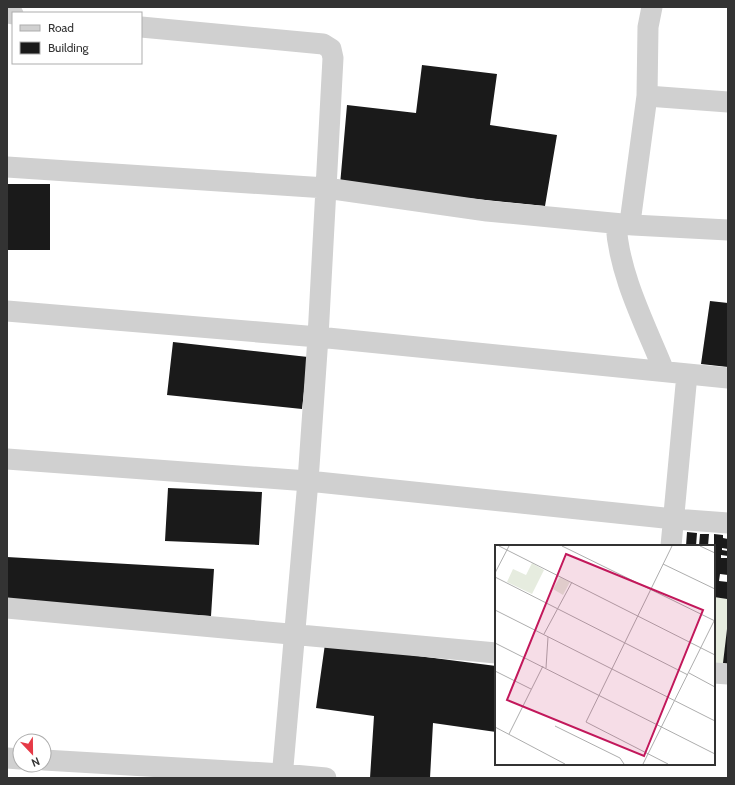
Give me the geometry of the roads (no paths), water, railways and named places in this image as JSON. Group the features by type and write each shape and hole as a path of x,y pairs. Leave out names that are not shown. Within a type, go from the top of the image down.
{"street":[{"path":"652,7 648,28 647,96 631,215 617,236 633,295 664,371"},
{"path":"142,27 323,44 331,49 333,58 318,337 308,481 282,776"},
{"path":"647,96 728,102"},
{"path":"7,167 326,188 487,211 624,224 728,230"},
{"path":"7,311 318,337 728,378"},
{"path":"671,545 687,374"},
{"path":"7,459 308,481 674,519 728,523"},
{"path":"7,608 495,653"},
{"path":"715,673 728,674"},
{"path":"52,761 326,778"}]}
